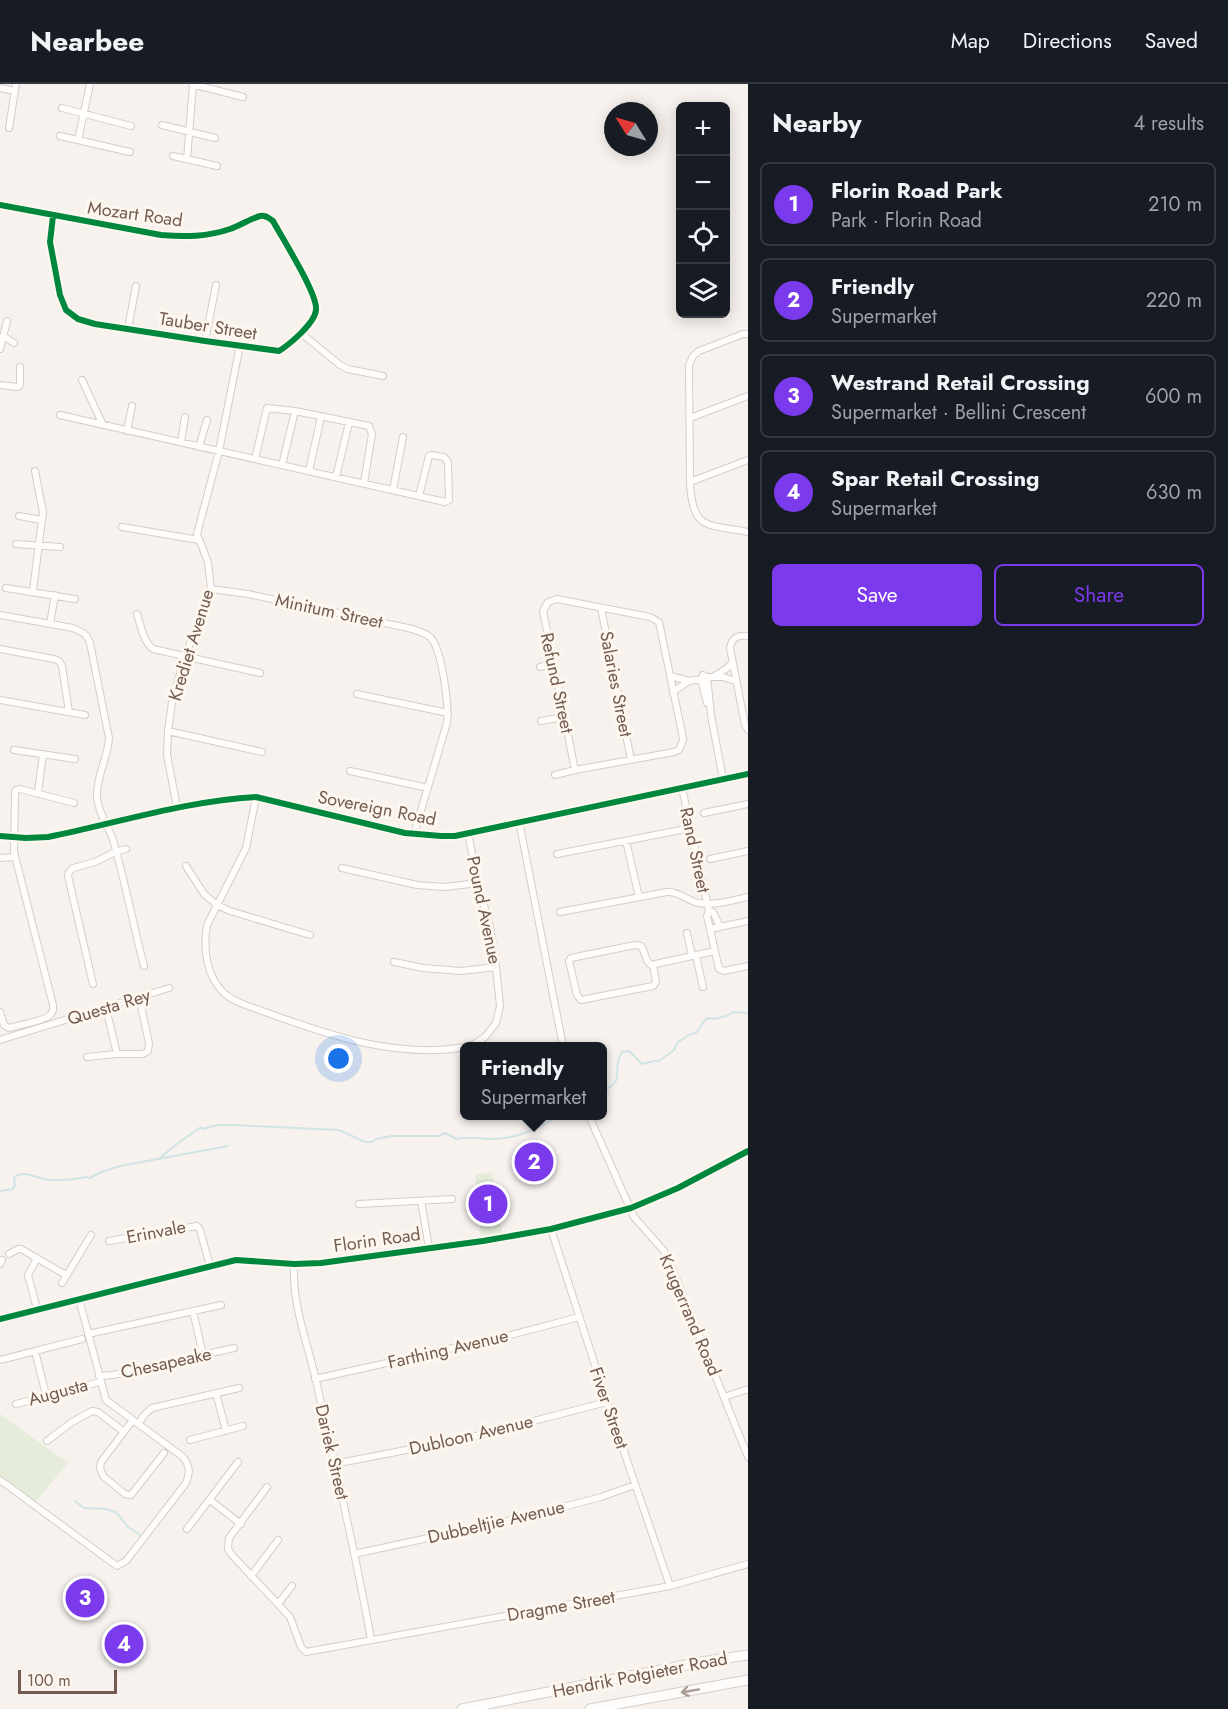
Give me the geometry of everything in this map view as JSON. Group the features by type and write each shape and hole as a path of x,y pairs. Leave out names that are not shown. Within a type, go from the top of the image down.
{"main road":[{"name":"Hendrik Potgieter Road","path":"462,1709 701,1662 748,1655"},
{"name":"Hendrik Potgieter Road","path":"590,1709 748,1680"}],"street":[{"path":"78,140 90,84"},
{"path":"187,159 192,84 243,97"},
{"path":"0,88 15,87 9,128"},
{"path":"62,108 131,126"},
{"path":"162,125 215,138"},
{"path":"60,136 130,152"},
{"path":"173,156 217,166"},
{"name":"Mozart Road","path":"0,205 161,235 186,237 221,232 264,216"},
{"name":"Tauber Street","path":"53,216 50,242 60,295 66,310 78,319 95,324 279,351 301,333 315,316 317,309 314,298 273,221 264,216"},
{"path":"205,341 216,285"},
{"path":"128,328 136,286"},
{"path":"0,349 7,321"},
{"path":"301,333 340,365 348,369 384,376"},
{"path":"748,334 699,351 694,354 689,365 690,482 697,517 706,524 748,532"},
{"path":"3,336 14,343"},
{"name":"Krediet Avenue","path":"177,807 167,755 172,702 185,656 211,589 208,562 197,534 219,451 240,345"},
{"path":"0,385 18,387 20,385 20,366"},
{"path":"82,380 103,425"},
{"path":"690,418 748,396"},
{"path":"128,431 132,406"},
{"path":"255,459 267,408 295,411 369,426 372,434 364,483"},
{"path":"282,465 295,411"},
{"path":"60,415 445,502 449,500 446,459 429,456 419,496"},
{"path":"181,442 185,417"},
{"path":"309,471 321,417"},
{"path":"199,447 207,420"},
{"path":"336,477 349,423"},
{"path":"393,490 403,437"},
{"path":"690,482 748,460"},
{"path":"33,591 42,520 42,504 36,471"},
{"path":"19,516 42,520"},
{"path":"122,527 198,540"},
{"path":"16,544 60,547"},
{"path":"6,588 75,599"},
{"name":"Minitum Street","path":"211,589 248,594 408,628 428,635 437,649 448,713"},
{"path":"50,624 55,596"},
{"name":"Refund Street","path":"557,599 601,608 650,617 659,622 682,734 681,747 674,752 575,770 543,611 548,602 557,599"},
{"name":"Salaries Street","path":"601,608 631,760"},
{"path":"137,614 148,645 153,649 260,673"},
{"path":"0,615 73,628 88,637 109,738 97,789 100,810 112,838 144,966"},
{"path":"748,636 734,637 730,648 732,663 736,671 735,681 748,730"},
{"path":"0,649 59,661 62,666 69,712"},
{"path":"673,693 690,681 723,672 732,663"},
{"path":"540,667 553,664"},
{"path":"670,676 690,681"},
{"path":"707,677 727,678 735,681"},
{"path":"707,677 711,715 723,779"},
{"path":"357,694 448,713 414,834"},
{"path":"0,700 85,715"},
{"path":"541,721 564,717"},
{"path":"168,732 262,753"},
{"path":"14,750 75,759"},
{"path":"38,792 43,754"},
{"path":"555,775 575,770"},
{"path":"350,771 428,788"},
{"name":"Sovereign Road","path":"0,836 48,837 177,807 256,797 414,834 441,836 468,833 748,774"},
{"name":"Rand Street","path":"682,788 708,908"},
{"path":"0,1012 4,1025 9,1028 45,1018 53,1010 15,857 13,837 16,790 38,792 74,803"},
{"path":"256,797 246,848 207,925 205,945 210,972 218,987 225,995 236,1001 305,1026 364,1043 417,1051 460,1048"},
{"path":"704,813 748,804"},
{"path":"519,821 562,1042"},
{"path":"557,854 681,831"},
{"name":"Pound Avenue","path":"468,833 490,927 500,1006 496,1023 477,1042"},
{"path":"626,841 639,897"},
{"path":"93,984 68,876 73,868 126,849"},
{"path":"710,859 748,851"},
{"path":"0,858 15,857"},
{"path":"186,866 204,894 217,906 310,935"},
{"path":"342,868 424,886 478,883"},
{"path":"561,912 672,891 708,908 713,912 720,927"},
{"path":"708,908 748,897"},
{"path":"708,908 706,916 721,970 748,966"},
{"path":"710,929 748,921"},
{"path":"687,933 703,987"},
{"path":"653,965 656,982 652,986 581,1000 577,995 569,961 571,958 638,945 643,948 648,963 653,965 715,951"},
{"path":"394,962 423,968 461,971 496,967"},
{"name":"Questa Rey","path":"0,1040 169,988"},
{"path":"87,1057 143,1054 148,1051 149,1043 139,997"},
{"path":"106,1008 117,1054"},
{"name":"Krugerrand Road","path":"591,1120 634,1217 664,1251 748,1457"},
{"name":"Florin Road","path":"0,1319 236,1260 294,1264 350,1259 483,1241 551,1229 631,1208 678,1188 748,1151"},
{"path":"359,1204 452,1199"},
{"path":"422,1201 429,1248"},
{"name":"Erinvale","path":"109,1241 194,1225 201,1230 210,1266"},
{"name":"Fiver Street","path":"551,1229 670,1586"},
{"path":"62,1283 91,1235"},
{"path":"9,1254 19,1249 66,1275"},
{"path":"37,1258 27,1275 37,1309"},
{"name":"Dariek Street","path":"294,1264 295,1300 315,1379 372,1640"},
{"path":"0,1480 113,1564 120,1566 140,1544 186,1483 189,1464 183,1457 106,1400 79,1299"},
{"path":"88,1334 221,1305"},
{"path":"193,1311 203,1355"},
{"name":"Farthing Avenue","path":"315,1379 507,1336 579,1317"},
{"path":"0,1360 82,1339"},
{"name":"Chesapeake","path":"99,1379 234,1348"},
{"path":"35,1351 46,1395"},
{"name":"Augusta","path":"16,1404 99,1379"},
{"path":"164,1453 129,1495 101,1474 101,1462 124,1432 152,1407 239,1388"},
{"path":"724,1397 748,1389"},
{"path":"216,1393 226,1431"},
{"name":"Dubloon Avenue","path":"334,1464 468,1438 607,1402"},
{"path":"47,1441 72,1422 92,1411 98,1412 124,1432"},
{"path":"190,1440 243,1426"},
{"path":"187,1529 237,1462"},
{"name":"Dubbeltjie Avenue","path":"354,1554 534,1515 601,1497 635,1485"},
{"path":"267,1487 230,1538 228,1549 278,1604 292,1586"},
{"path":"210,1500 241,1524"},
{"path":"251,1576 279,1540"},
{"name":"Dragme Street","path":"278,1604 290,1617 301,1647 306,1652 670,1586 748,1564"}],"green space":[{"path":"492,1172 502,1233 481,1236 475,1175"},
{"path":"0,1414 68,1463 35,1502 0,1477"}],"waterway":[{"path":"607,1089 615,1083 617,1064 622,1052 629,1051 642,1064 659,1061 674,1050 677,1043 697,1032 705,1020 726,1016 733,1012 748,1013"},
{"path":"159,1159 201,1127 202,1129 218,1125 339,1130 365,1142 372,1142 392,1136 439,1136 445,1133 457,1139 498,1139 516,1136 551,1120"},
{"path":"0,1191 13,1189 14,1177 23,1174 46,1180 90,1178 120,1166 228,1146"},
{"path":"75,1501 84,1508 107,1509 117,1513 127,1526 140,1535"}],"cycle path":[{"path":"0,205 161,235 179,236 213,234 234,228 257,217 266,216 273,221 306,279 315,302 315,315 301,333 279,351 95,324 78,319 66,310 60,295 50,242 53,216"},
{"path":"0,836 48,837 177,808 256,797 405,833 455,836 748,774"},
{"path":"0,1319 236,1260 294,1264 321,1263 483,1241 551,1229 631,1208 678,1188 748,1151"}],"place":[{"name":"Friendly","path":"534,1162"},
{"name":"Florin Road Park","path":"488,1204"},
{"name":"Westrand Retail Crossing","path":"85,1598"},
{"name":"Spar Retail Crossing","path":"124,1644"}]}
